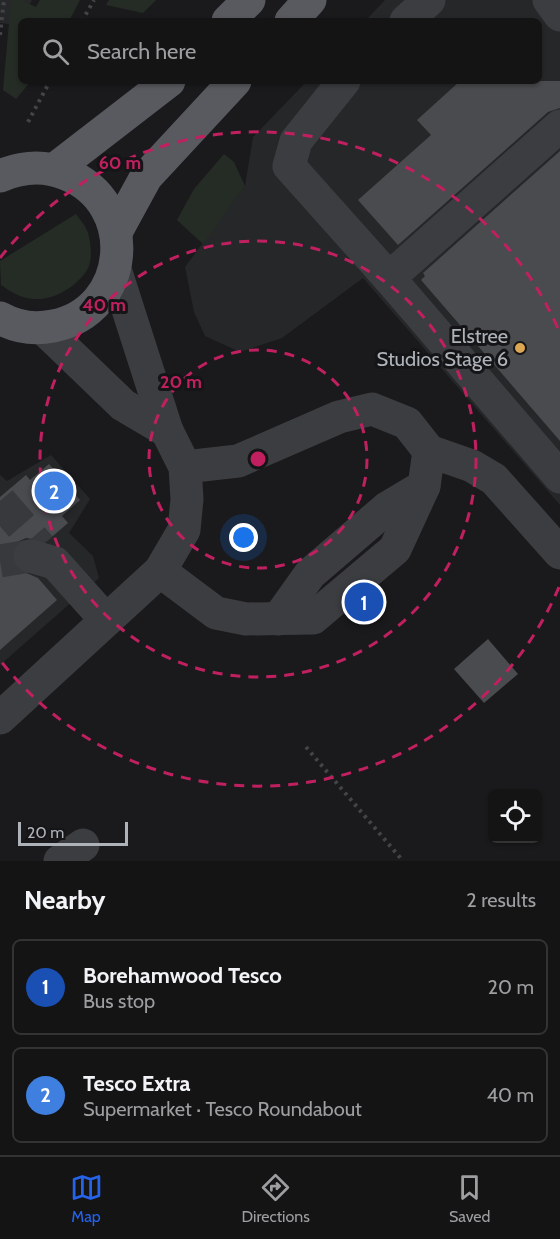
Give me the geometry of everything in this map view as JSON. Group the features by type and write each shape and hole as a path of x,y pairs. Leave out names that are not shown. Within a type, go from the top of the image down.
{"main road":[{"path":"231,18 249,0"},
{"path":"294,18 310,0"},
{"path":"55,170 166,84"},
{"path":"116,232 146,177 232,84"},
{"path":"0,177 19,170 37,168 55,170 78,178 97,194 111,214 118,251 115,269 108,287 96,303 80,316 62,324 43,328 3,322"}],"lane":[{"path":"408,18 429,0"},
{"path":"549,0 560,15"},
{"path":"342,84 296,141 289,166 389,278 560,477"},
{"path":"389,278 560,126"},
{"path":"0,718 160,571 184,530 187,499 185,467 167,431 115,269"},
{"path":"43,328 123,405 167,431"},
{"path":"185,467 238,462 339,417 372,409 407,423 429,451 472,466 494,479 560,553"},
{"path":"160,571 216,613 246,619 278,619 310,574 387,508 424,486 429,451"},
{"path":"42,555 106,620"}],"path":[{"path":"0,34 4,0"},
{"path":"84,18 94,0"},
{"path":"28,122 48,84"},
{"path":"306,747 403,861"}],"shaded area":[{"path":"0,0 32,0 22,18 18,18 18,25 0,23"},
{"path":"11,0 21,0 36,7 40,0 80,0 71,18 18,18 18,84 28,84 16,99 3,90"},
{"path":"109,0 156,0 143,13 106,5"},
{"path":"385,0 560,0 560,505 363,278 282,338 240,352 205,336 194,312 185,267 245,186 253,137 304,84 542,84 542,18 368,18"},
{"path":"224,154 234,162 245,186 203,244 177,220 194,189"},
{"path":"76,214 87,230 90,242 90,262 83,276 65,291 43,299 31,299 13,293 1,285 0,261"},
{"path":"51,455 90,499 69,533 93,556 99,578 0,665 0,475 7,481"}],"building":[{"path":"542,81 560,81 560,108 548,112 398,245 358,200 431,135 417,120 457,84 542,84"},
{"name":"Elstree Studios Stage 6","path":"560,151 560,441 421,280 425,276 423,273"},
{"path":"49,464 80,500 62,516 68,523 47,541 26,538 17,542 12,550 12,560 17,569 38,578 57,600 0,650 0,497 26,475 30,480"},
{"path":"375,591 378,595 355,614 352,610"},
{"path":"488,639 518,674 484,703 454,669"}],"tunnel":[{"path":"0,501 40,547"},
{"path":"0,561 30,556"}],"place":[{"name":"Elstree Studios Stage 6","path":"520,348"},
{"name":"Tesco Extra","path":"54,491"},
{"name":"Borehamwood Tesco","path":"364,602"}]}
